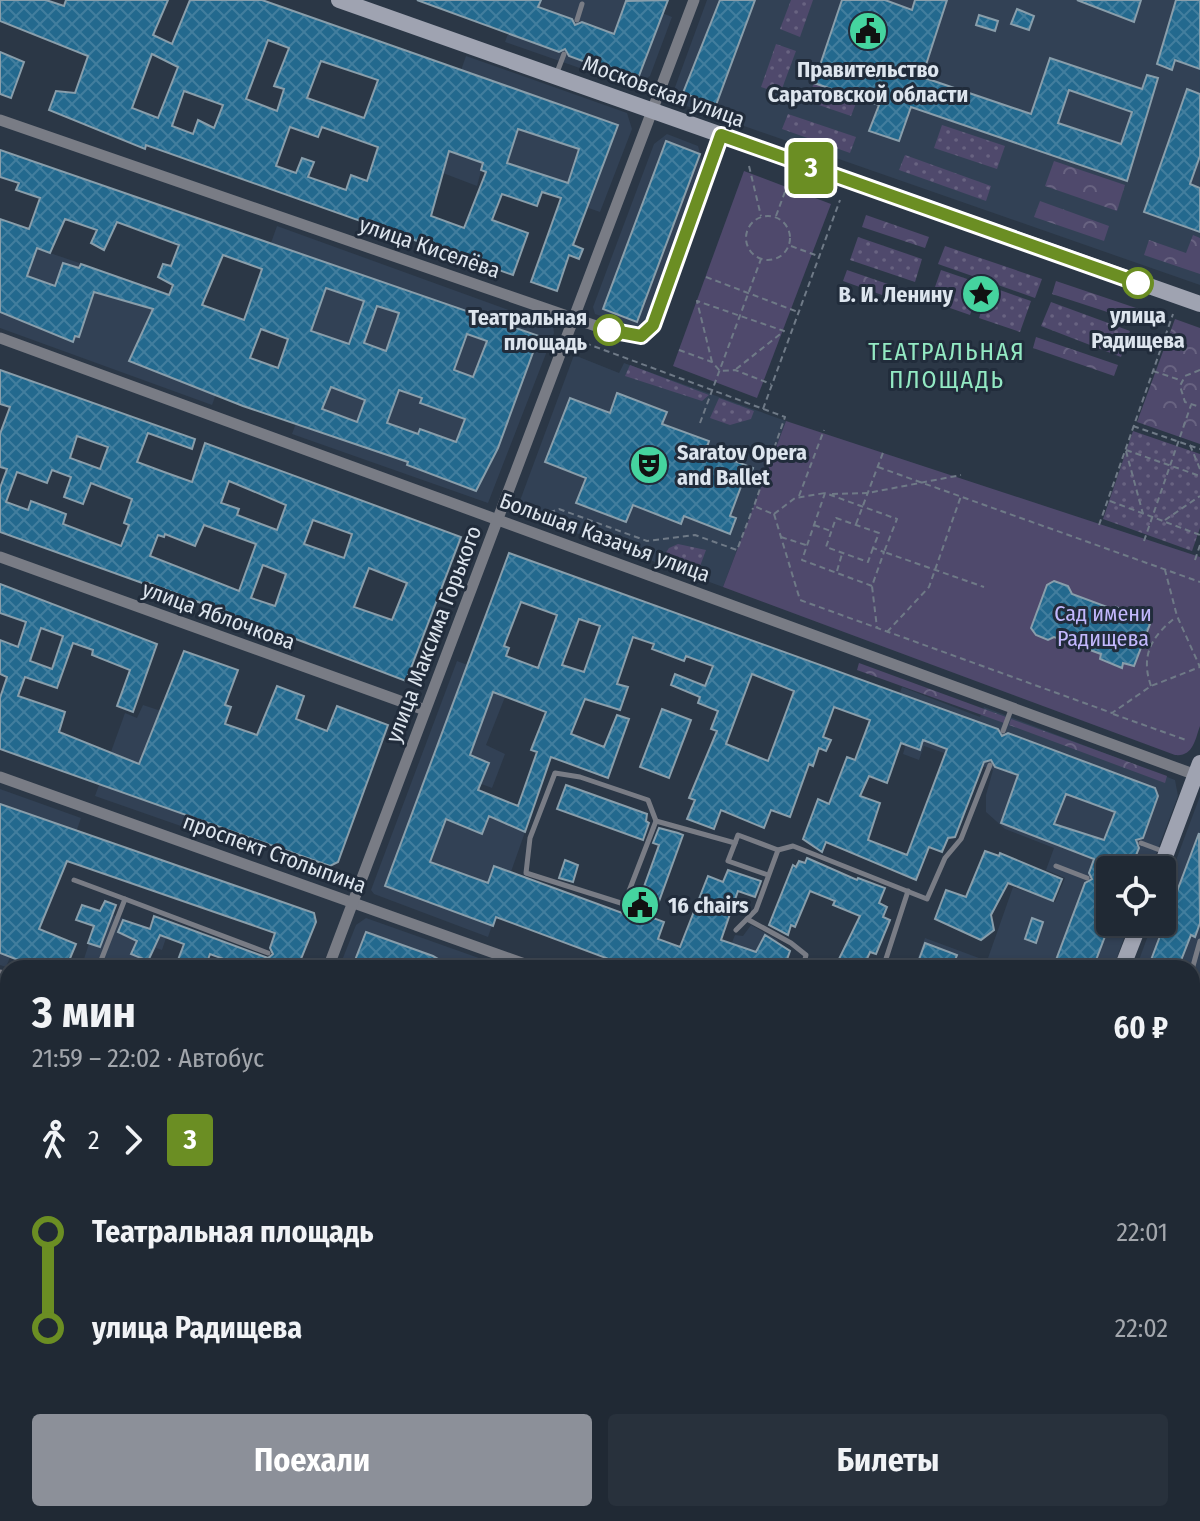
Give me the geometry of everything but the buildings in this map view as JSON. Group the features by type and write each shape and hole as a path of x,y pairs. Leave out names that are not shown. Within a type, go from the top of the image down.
{"main road":[{"name":"Московская улица","path":"339,0 1200,304"},
{"path":"1165,856 1198,769"},
{"path":"1125,960 1135,936"}],"street":[{"name":"улица Максима Горького","path":"331,960 694,0"},
{"name":"улица Киселёва","path":"0,120 625,336 641,336 653,325 721,135"},
{"name":"Большая Казачья улица","path":"0,338 1012,706 1198,769"},
{"name":"улица Яблочкова","path":"0,557 425,710"},
{"name":"проспект Столыпина","path":"0,777 514,960"}],"lane":[{"path":"577,20 582,4"},
{"path":"556,76 564,54"},
{"path":"1003,731 1012,706"},
{"path":"768,875 728,861 738,835 778,850 793,846 927,899 945,858 961,839 990,765"},
{"path":"555,773 580,777 648,800 656,821 624,904 526,873 530,838 555,773"},
{"path":"656,821 735,843"},
{"path":"1141,843 1166,852"},
{"path":"736,930 756,910 778,850"},
{"path":"1056,866 1087,878"},
{"path":"74,880 268,953"},
{"path":"886,960 908,891"},
{"path":"101,960 125,899"},
{"path":"747,919 806,955 805,960"}],"path":[{"path":"749,166 761,217"},
{"path":"776,217 789,181"},
{"path":"763,410 840,200"},
{"path":"761,217 776,217 787,226 789,246 781,257 761,259 750,251 746,238 750,225 761,217"},
{"path":"789,246 821,257"},
{"path":"700,423 761,259"},
{"path":"706,277 799,312"},
{"path":"720,371 712,362 697,301 791,334"},
{"path":"1099,525 1173,314"},
{"path":"735,370 784,331"},
{"path":"540,516 559,509 647,541 695,535 737,550 785,417 712,393 585,343"},
{"path":"679,350 712,362"},
{"path":"720,371 735,370 772,384"},
{"path":"1200,370 1189,372 1181,381 1182,397 1191,405 1200,407"},
{"path":"1153,371 1181,381"},
{"path":"1144,541 1191,405"},
{"path":"1133,426 1200,449"},
{"path":"799,497 824,430"},
{"path":"1190,445 1200,469"},
{"path":"856,525 884,450"},
{"path":"1125,450 1200,476"},
{"path":"1125,450 1143,514"},
{"path":"878,467 1200,582"},
{"path":"774,514 799,497 825,493 868,493 961,475"},
{"path":"825,493 897,519 872,586 877,629"},
{"path":"825,493 802,560 872,586"},
{"path":"886,633 929,587 961,496"},
{"path":"1163,521 1200,496"},
{"path":"1109,501 1200,535"},
{"path":"754,506 774,514"},
{"path":"774,514 800,600 1186,740"},
{"path":"836,518 856,525 879,533 868,562 826,547 836,518"},
{"path":"814,525 832,531"},
{"path":"780,536 807,546"},
{"path":"1195,560 1200,545"},
{"path":"873,548 984,587"},
{"path":"836,573 843,553"},
{"path":"1112,713 1151,686 1200,667 1177,616 1165,570"},
{"path":"1151,686 1146,672 1150,644 1154,635 1177,616"}],"shaded area":[{"path":"520,0 630,0 672,17 650,76 634,87 505,42"},
{"path":"707,0 1200,0 1200,285 675,102 674,90"},
{"path":"466,56 627,113 632,129 600,212 481,171 477,186 427,167"},
{"path":"667,134 698,146 705,170 649,319 637,328 595,314 593,307 654,144"},
{"path":"277,226 553,326 554,333 488,503 292,434 322,352 286,339 242,324 212,405 0,328 0,236 244,319"},
{"path":"574,355 619,373 624,363 786,421 723,587 519,512 518,506"},
{"path":"457,661 502,679 497,694 505,697 486,745 505,754 492,788 471,780 461,804 525,832 488,937 374,894 371,890"},
{"path":"902,687 980,717 984,707 1175,780 1178,796 1155,856 1096,856 1096,936 1125,936 1116,960 987,960 1013,887 1055,902 1065,878 1046,870 1054,848 1005,829 986,812 986,795 993,770 924,746 919,760 903,754 907,740 887,726"},
{"path":"143,705 254,742 218,839 95,796 125,713 137,718"},
{"path":"0,789 81,818 55,893 38,887 9,960 0,960"},
{"path":"1200,796 1200,960 1139,960 1148,936 1176,936 1176,860"},
{"path":"100,910 167,935 162,950 156,948 149,960 84,960"},
{"path":"366,918 484,960 342,960 356,925"},
{"path":"751,925 778,940 770,960 706,960 731,945 735,935 743,936"},
{"path":"925,938 984,960 917,960"}],"green space":[{"path":"791,0 813,0 800,37 780,29"},
{"path":"776,44 796,51 780,94 761,87"},
{"path":"814,83 858,98 851,116 807,101"},
{"path":"788,114 856,137 850,153 782,129"},
{"path":"942,125 1005,146 997,169 934,148"},
{"path":"905,155 991,186 986,201 899,170"},
{"path":"1054,161 1125,185 1117,211 1045,186"},
{"path":"744,171 831,204 757,398 673,366"},
{"path":"1040,201 1109,226 1104,241 1034,217"},
{"path":"866,215 929,237 925,248 862,227"},
{"path":"1193,235 1200,238 1200,274 1144,255 1149,240 1186,253"},
{"path":"858,237 922,259 915,282 850,260"},
{"path":"945,246 1042,279 1035,298 938,264"},
{"path":"847,270 911,292 907,304 843,281"},
{"path":"941,270 973,281 968,297 975,300 970,315 930,301"},
{"path":"1056,281 1139,309 1135,321 1052,294"},
{"path":"997,289 1031,301 1020,332 979,318 984,303 992,305"},
{"path":"1051,302 1130,331 1121,357 1041,326"},
{"path":"1175,319 1200,328 1200,444 1137,422"},
{"path":"1036,337 1118,365 1114,376 1033,348"},
{"path":"630,365 709,395 702,401 625,376"},
{"path":"719,398 754,411 751,419 730,425 710,418"},
{"name":"Сад имени Радищева","path":"786,421 1200,557 1200,726 1190,750 1175,755 723,587"},
{"path":"1133,431 1200,454 1200,528 1192,551 1103,519"},
{"path":"678,544 706,550 696,577 659,563 669,548"},
{"path":"859,663 1006,717 1004,723 857,670"},
{"path":"1011,719 1167,776 1165,783 1009,725"}],"bus line":[{"name":"3","path":"609,330 625,336 641,336 653,325 721,135 1138,283"}],"place":[{"name":"Правительство Саратовской области","path":"868,31"},
{"name":"улица Радищева","path":"1138,283"},
{"name":"В. И. Ленину","path":"981,294"},
{"name":"Театральная площадь","path":"609,330"},
{"name":"Saratov Opera and Ballet","path":"649,465"},
{"name":"16 chairs","path":"640,905"}],"district":[{"name":"ТЕАТРАЛЬНАЯ ПЛОЩАДЬ","path":"947,366"}]}
